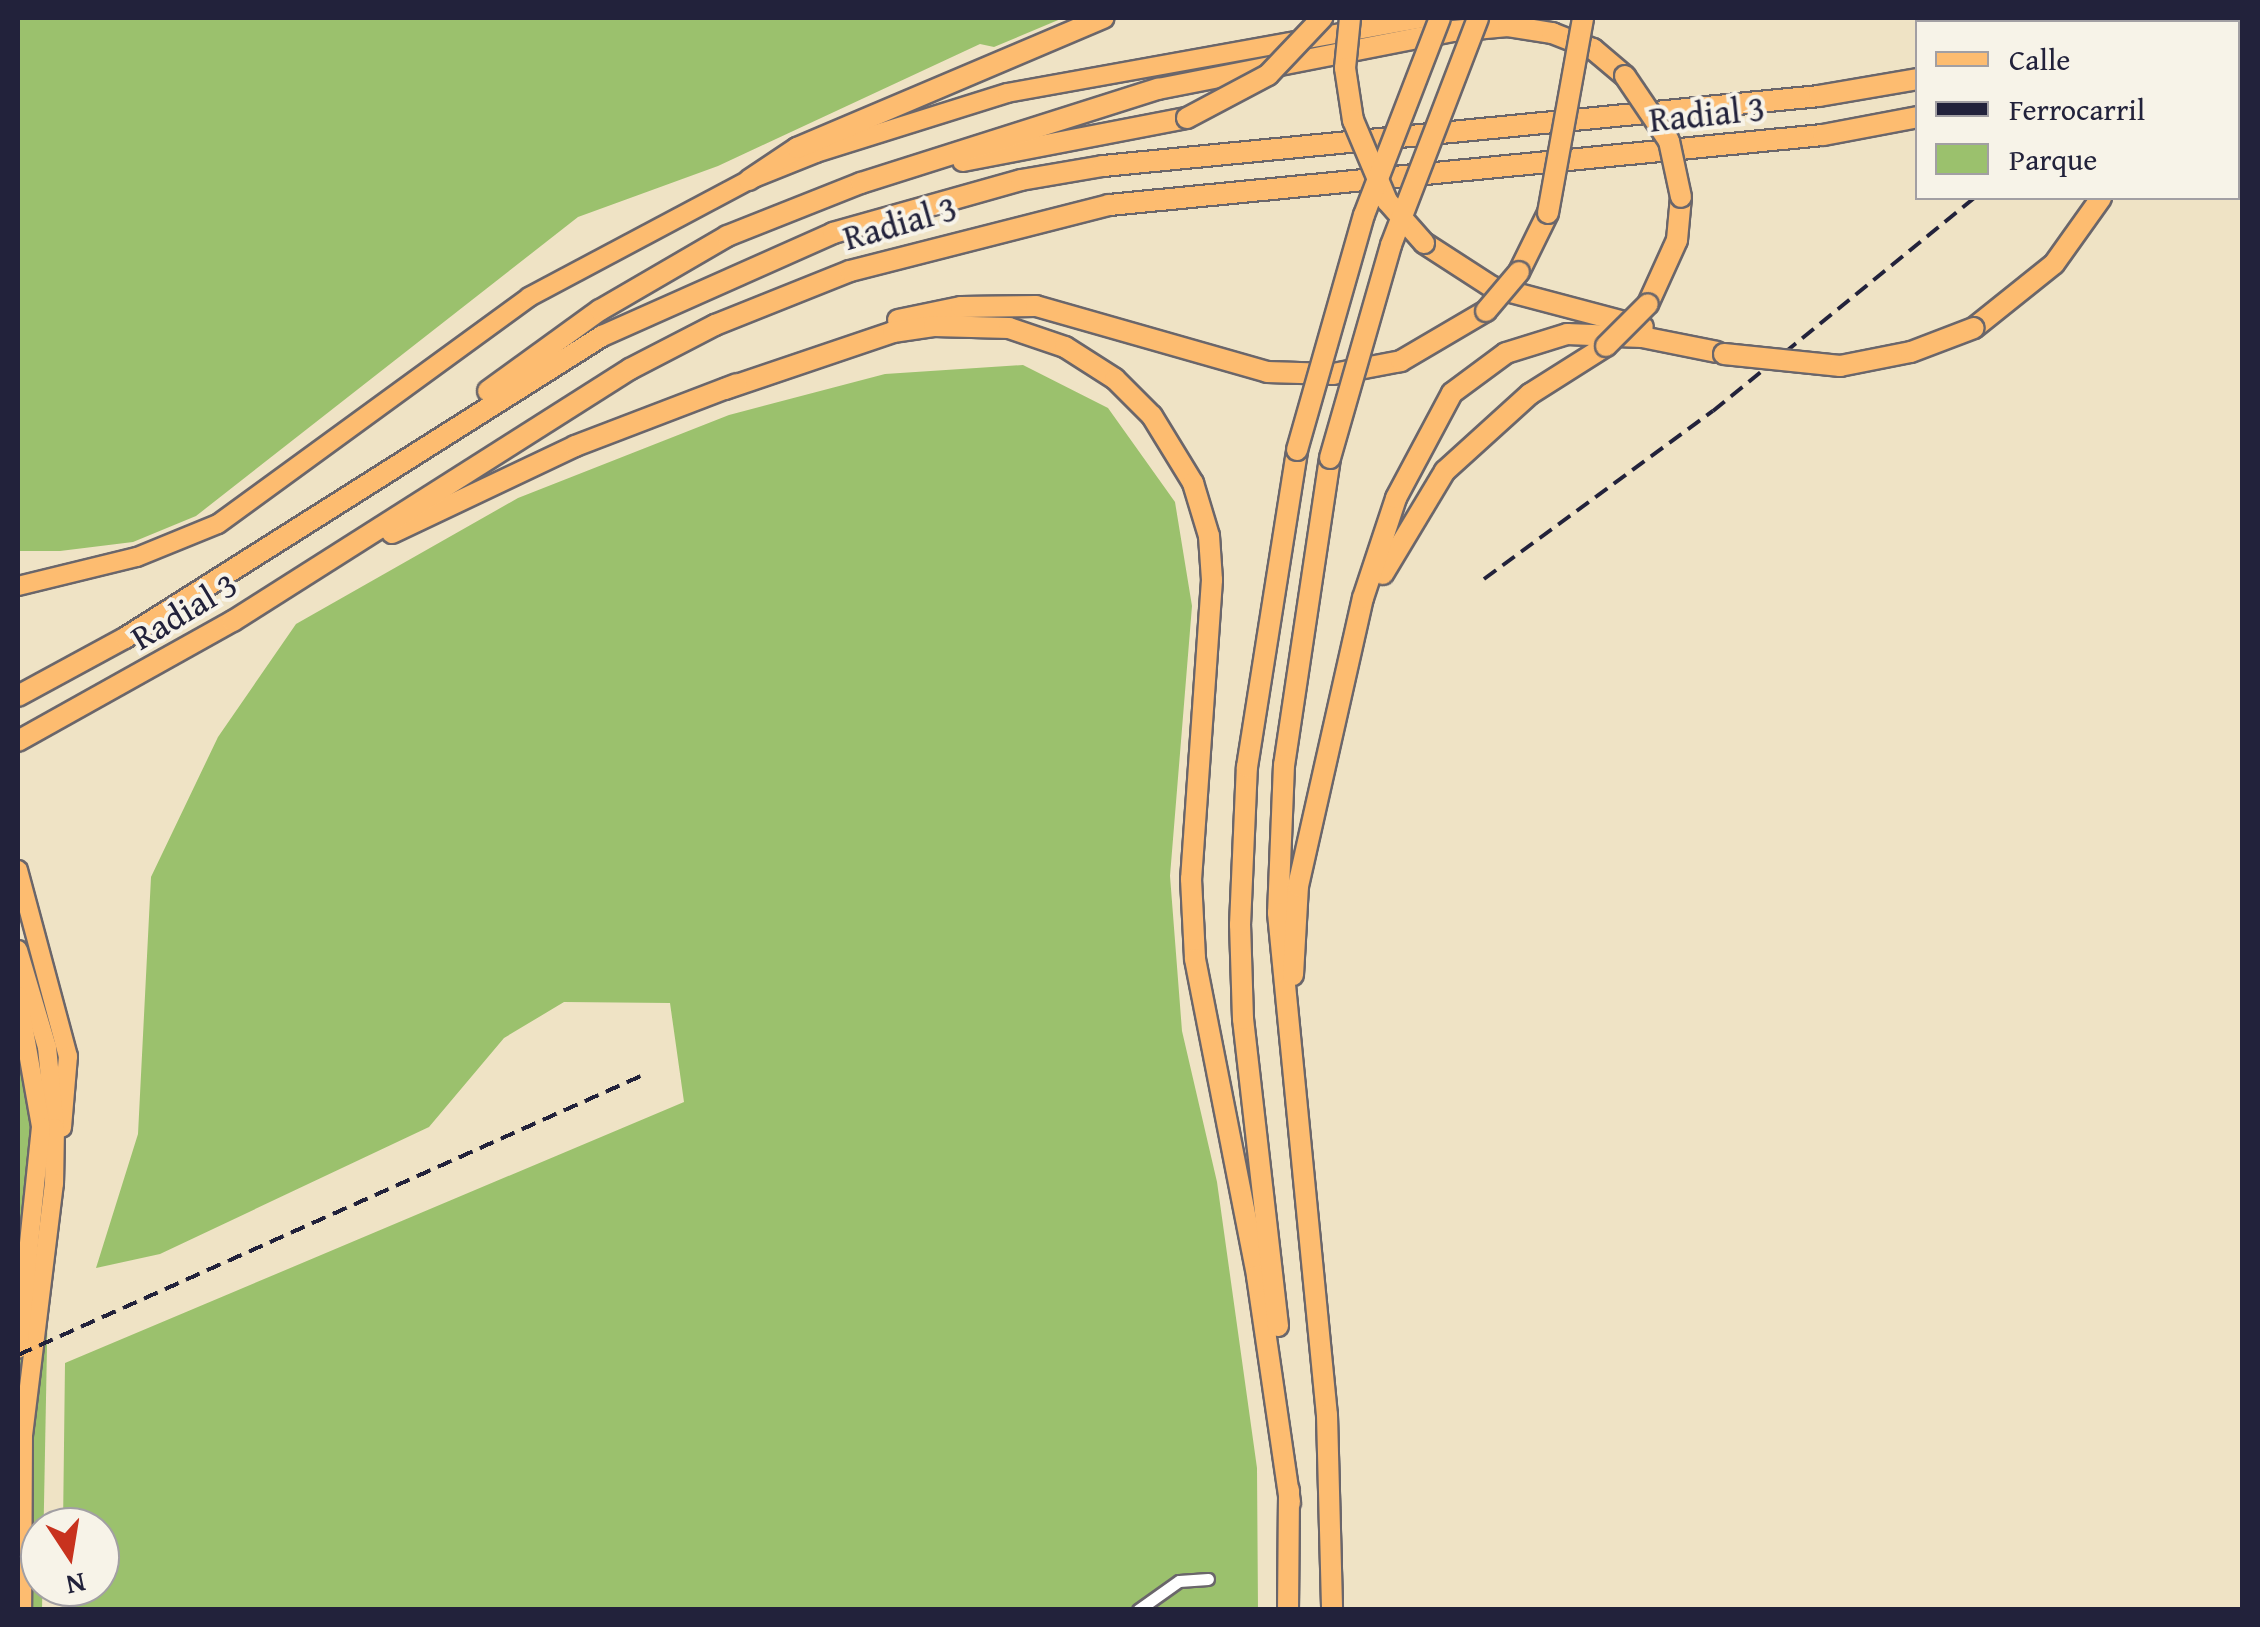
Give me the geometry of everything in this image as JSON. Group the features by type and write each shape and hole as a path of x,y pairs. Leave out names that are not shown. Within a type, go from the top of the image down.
{"highway":[{"path":"750,180 797,148 1104,18"},
{"path":"600,310 728,240 864,190 972,158 1187,118 1268,75 1322,18"},
{"path":"1350,18 1345,68 1354,120 1388,201 1424,242 1492,287 1616,318 1720,353"},
{"path":"1288,1610 1290,1504 1240,925 1247,767 1297,450 1364,215 1440,18"},
{"path":"1332,1610 1324,1379 1278,913 1284,766 1330,458 1391,246 1478,18"},
{"path":"138,677 484,486 843,337 961,307 1079,314 1234,364 1297,374 1401,361 1486,311 1519,272 1548,213 1583,18"},
{"path":"322,510 600,310 692,254 792,209 1174,86 1453,30 1508,26 1552,33 1593,49 1625,76 1670,141 1681,197 1677,240 1648,304 1606,346 1530,394 1445,471 1392,552 1356,641"},
{"name":"Radial 3","path":"18,696 602,336 769,256 909,210 1104,166 1820,96 1915,80"},
{"name":"Radial 3","path":"18,741 138,677 630,368 715,325 850,270 1109,206 1786,139 1915,118"},
{"path":"1288,1038 1298,886 1356,641 1362,598 1423,437 1452,393 1478,371 1533,342 1593,332 1720,353 1840,366 1911,352 1974,328 2054,264 2100,200"},
{"path":"725,389 892,332 1009,328 1065,347 1115,379 1152,416 1193,482 1209,536 1212,580 1192,860 1195,959 1258,1276 1290,1504"}],"main road":[{"path":"18,586 137,557 218,524 529,297 750,180 880,129 1008,93 1425,18"},
{"path":"18,572 74,573"},
{"path":"18,870 68,1056 23,1434 22,1610"},
{"path":"18,950 47,1048 54,1183"},
{"path":"18,996 34,1058 41,1127 18,1349"}],"street":[{"path":"1138,1610 1178,1580 1208,1580"}],"green space":[{"path":"18,18 1063,18 994,47 980,44 718,166 578,217 196,516 133,542 60,551 18,551"},
{"path":"1023,365 1108,408 1175,502 1192,606 1170,876 1182,1031 1217,1182 1257,1468 1258,1609 70,1609 120,1607 120,1507 63,1507 65,1363 684,1102 670,1003 564,1002 504,1038 429,1127 160,1254 96,1268 138,1134 151,877 218,737 296,624 518,498 729,415 885,374"},
{"path":"18,993 52,1082 44,1507 20,1507 20,1607 42,1610 18,1609"}],"railway":[{"path":"1484,579 1713,411 1972,200"},
{"path":"18,1355 643,1075"}]}
